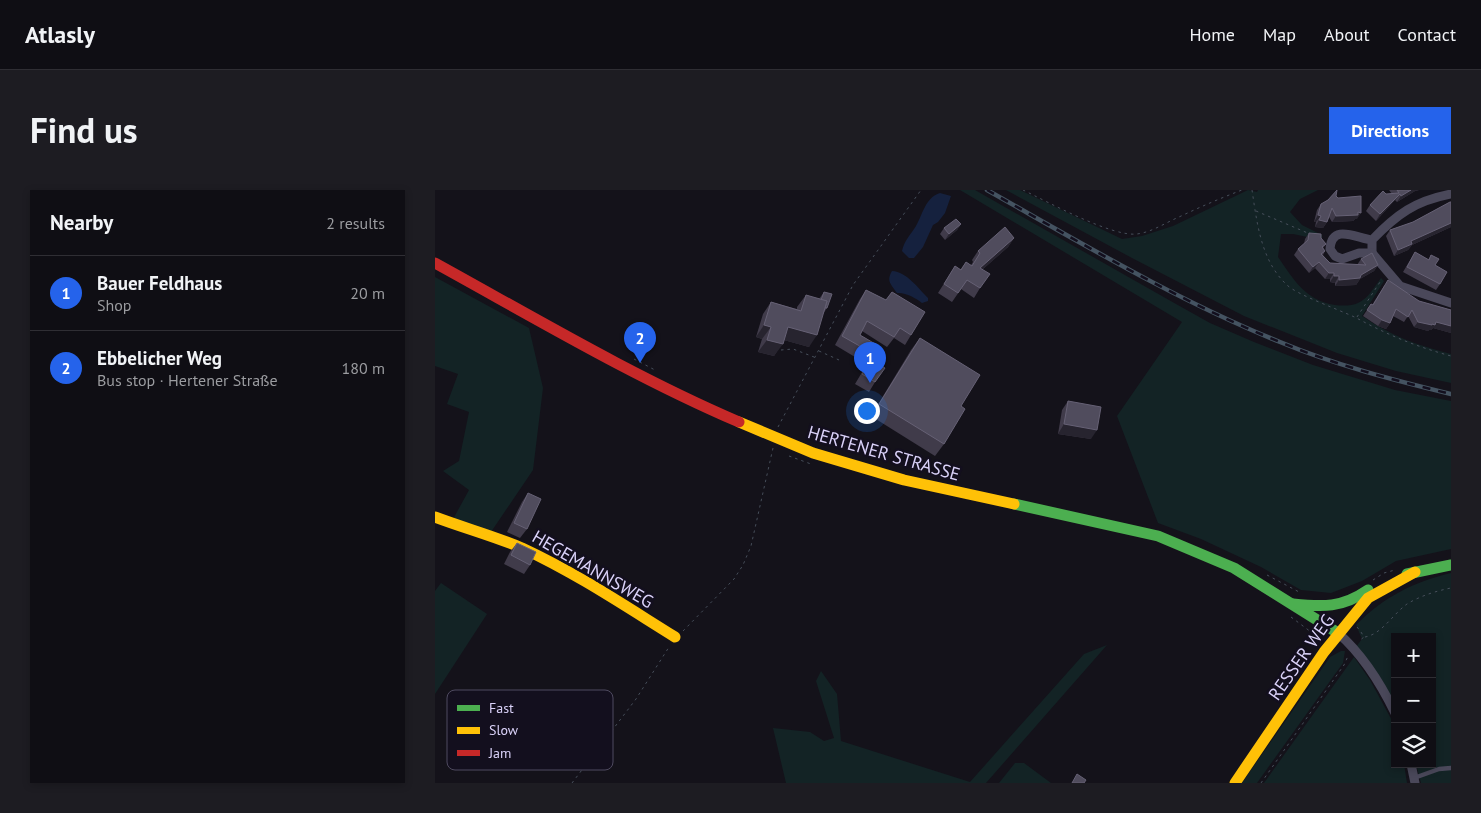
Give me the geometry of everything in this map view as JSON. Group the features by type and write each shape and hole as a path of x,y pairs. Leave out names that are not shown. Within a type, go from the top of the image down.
{"main road":[{"name":"HERTENER STRASSE","path":"435,263 637,373 698,404 775,438 840,462 904,480 1158,536 1234,568 1338,634"},
{"name":"HEGEMANNSWEG","path":"435,517 519,547 547,560 675,638"},
{"name":"RESSER WEG","path":"1290,603 1337,606 1357,599 1374,586 1393,576 1451,565"},
{"name":"RESSER WEG","path":"1235,783 1349,620 1368,598 1415,572"}],"street":[{"path":"1451,194 1418,203 1406,209 1372,240 1373,253 1399,286 1451,303"},
{"path":"1372,240 1358,238 1346,233 1335,236 1331,241 1330,249 1335,256 1342,259 1359,253 1373,253"},
{"path":"1338,634 1354,647 1381,687 1391,706"},
{"path":"1412,768 1414,781"}],"lane":[{"path":"1414,781 1439,769 1451,768"}],"path":[{"path":"613,729 636,698 675,638 734,579 743,565 751,546 779,424 853,286 921,190"},
{"path":"1023,190 1099,226 1125,234 1137,234 1153,229 1243,190"},
{"path":"1252,190 1261,242 1273,268 1287,286 1376,328 1421,347 1451,356"},
{"path":"1255,211 1313,235"},
{"path":"1357,318 1387,271"},
{"path":"781,350 793,349 815,357"},
{"path":"818,351 839,360"},
{"path":"628,358 656,370"},
{"path":"1261,572 1305,595"},
{"path":"1261,783 1345,665 1348,655 1354,647 1364,637 1371,636 1378,631 1393,615 1412,601 1451,588"},
{"path":"1349,620 1364,637"},
{"path":"572,783 582,770"}],"shaded area":[{"path":"960,190 975,190 1210,323 1254,342 1313,365 1395,390 1451,401 1451,549 1396,561 1362,581 1331,593 1301,590 1261,567 1201,539 1158,523 1117,416 1182,322"},
{"path":"1006,190 1020,190 1122,239 1142,236 1173,226 1248,190 1257,192 1258,190 1318,190 1300,199 1290,212 1302,225 1322,235 1322,240 1293,234 1281,234 1278,257 1295,281 1308,294 1316,299 1335,305 1344,306 1362,301 1381,278 1384,281 1362,316 1383,329 1405,339 1451,354 1451,383 1396,371 1337,353 1244,316"},
{"path":"435,277 529,328 543,388 533,470 491,532 452,521 469,490 443,471 459,461 469,412 447,404 458,374 435,366"},
{"path":"1451,573 1451,783 1421,783 1417,768 1436,768 1436,633 1391,633 1391,697 1356,647 1362,639 1356,625 1377,606 1388,599 1412,586"},
{"path":"441,583 487,614 435,694 435,591"},
{"path":"1107,645 986,783 786,783 773,728 810,732 824,741 834,738 816,681 821,671 837,694 841,741 970,782 1084,654"},
{"path":"1345,651 1343,663 1257,783 1242,783 1330,657"},
{"path":"1354,657 1370,680 1391,719 1391,768 1405,768 1407,783 1264,783"},
{"path":"1015,763 1024,763 1051,783 999,783"}],"water":[{"path":"940,193 951,196 945,213 933,225 923,247 914,258 909,258 902,251 904,244 928,202"},
{"path":"892,271 907,277 928,298 928,301 922,303 903,293 897,293 889,280"}],"building":[{"path":"1337,190 1336,196 1338,198 1361,196 1361,213 1358,212 1358,215 1336,216 1332,208 1327,222 1319,220 1321,216 1318,215 1321,204 1328,200"},
{"path":"1397,190 1411,190 1401,196 1400,194 1380,214 1370,205 1383,191 1386,194 1399,193"},
{"path":"1450,202 1451,223 1411,241 1412,244 1398,250 1390,230 1413,222"},
{"path":"956,219 961,224 949,234 944,228"},
{"path":"1005,227 1014,238 980,268 990,274 980,288 967,280 958,293 944,284 955,266 961,270 966,262 972,266 980,253 978,251"},
{"path":"1309,233 1321,234 1321,238 1326,244 1322,247 1325,251 1321,254 1330,263 1366,265 1361,259 1372,253 1378,265 1361,275 1360,278 1339,280 1339,276 1329,273 1319,262 1313,267 1298,249 1308,240"},
{"path":"1415,252 1429,260 1431,255 1439,259 1435,265 1447,272 1440,284 1407,267"},
{"path":"1388,280 1419,301 1451,310 1451,326 1436,322 1435,325 1432,325 1418,322 1412,310 1408,317 1396,309 1390,323 1367,310 1371,304 1373,305"},
{"path":"866,290 886,300 892,292 925,312 911,335 900,328 894,337 867,321 860,335 877,345 875,348 884,354 880,360 882,361 880,365 885,368 875,382 862,374 871,359 869,358 872,353 842,336"},
{"path":"824,292 832,294 827,308 825,308 827,301 821,300"},
{"path":"806,295 827,301 817,335 788,327 783,344 767,340 771,327 764,325 771,302 801,311"},
{"path":"920,338 980,375 961,406 965,409 944,444 879,404"},
{"path":"1068,401 1101,407 1097,430 1064,424"},
{"path":"528,493 541,499 527,529 514,523"},
{"path":"517,543 536,552 530,565 511,555"},
{"path":"1077,774 1086,780 1084,783 1072,783"}],"railway":[{"path":"987,190 1131,271 1242,326 1343,365 1451,394"}],"traffic: fast":[{"path":"1014,504 1158,536 1234,568 1338,633"},
{"path":"1407,574 1451,565"},
{"path":"1293,604 1332,605 1350,600 1368,590"}],"traffic: slow":[{"path":"739,422 813,453 904,480 1014,504"},
{"path":"435,517 522,548 600,590 675,637"},
{"path":"1235,783 1324,652 1368,598 1415,572"}],"traffic: jam":[{"path":"435,263 547,326 661,386 739,422"}],"place":[{"name":"Ebbelicher Weg","path":"640,363"},
{"name":"Bauer Feldhaus","path":"870,383"}]}
